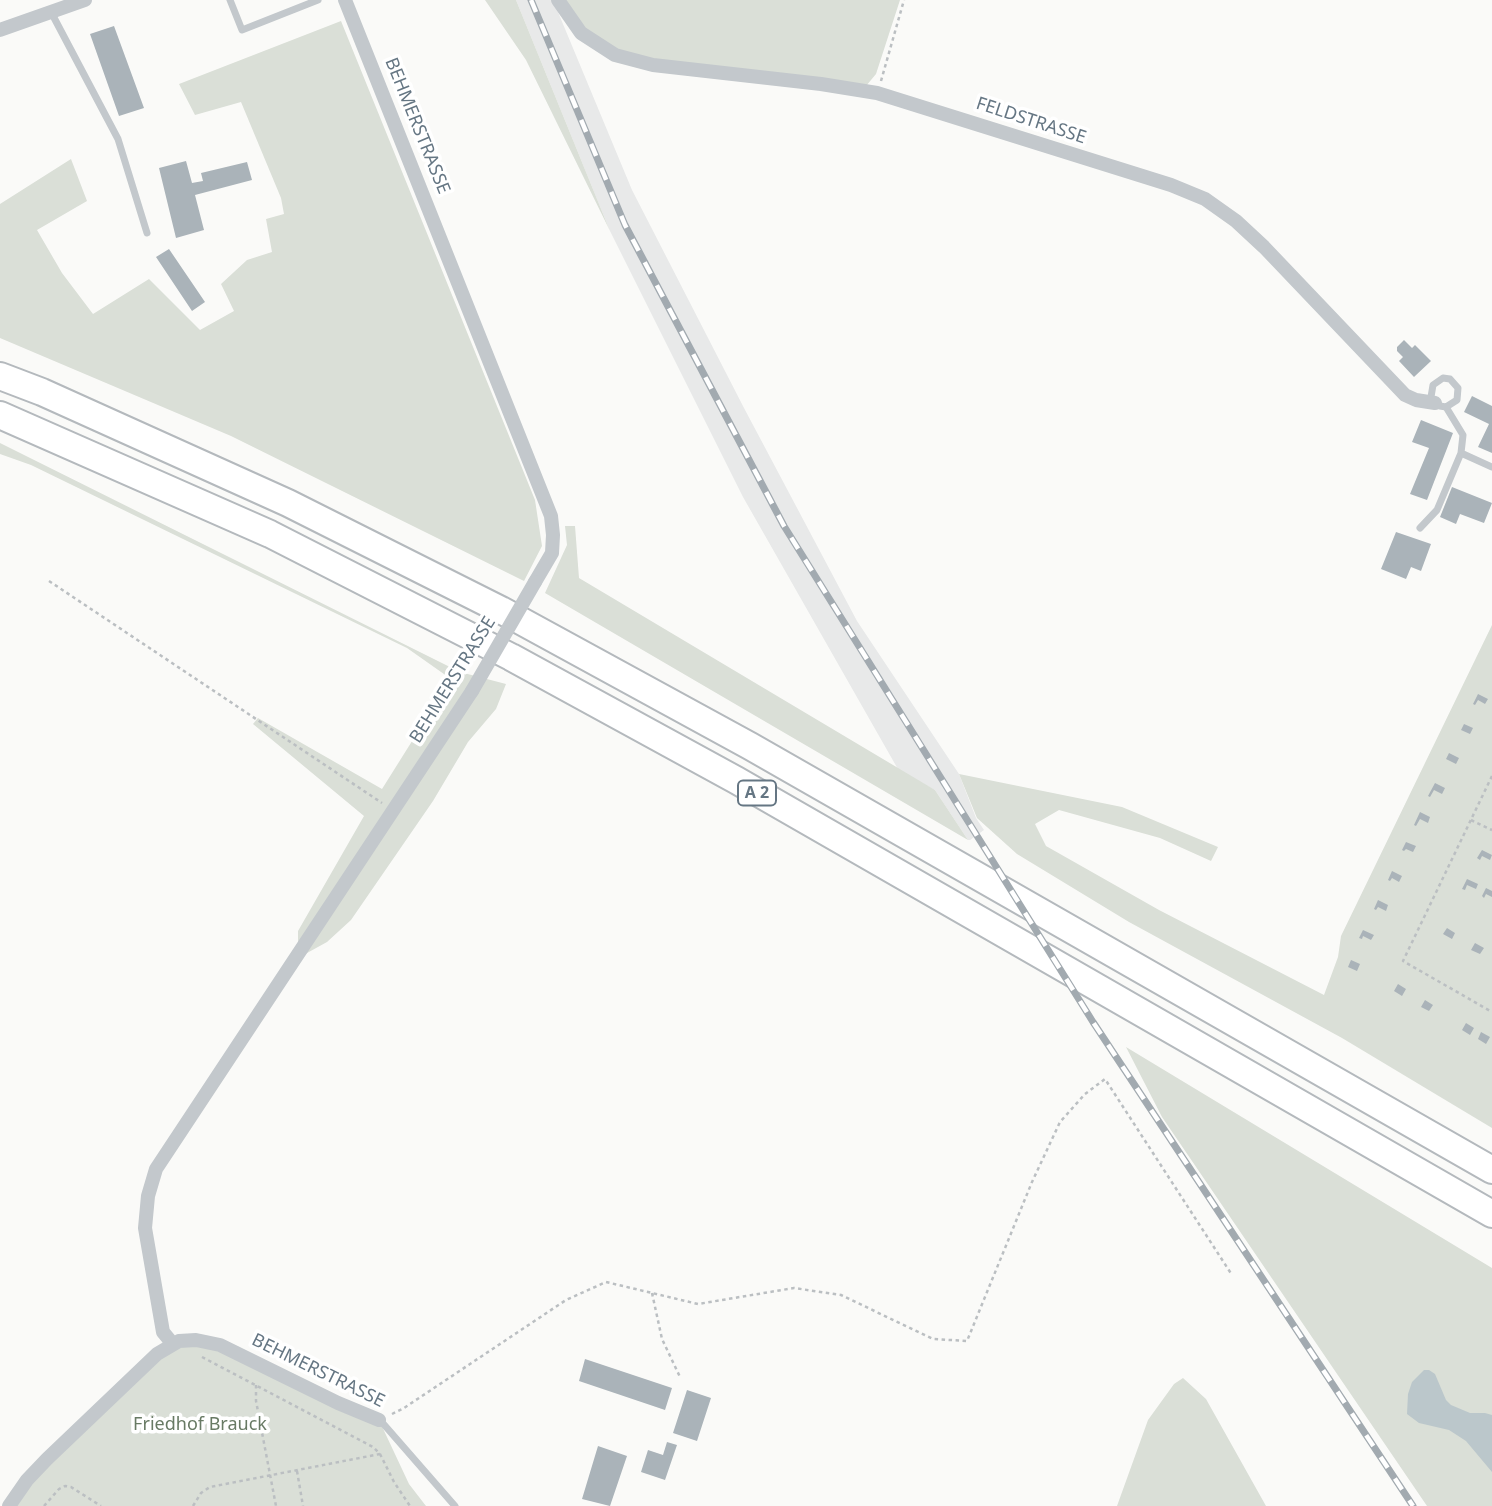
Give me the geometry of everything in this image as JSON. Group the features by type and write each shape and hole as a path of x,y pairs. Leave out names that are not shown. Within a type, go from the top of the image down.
{"highway":[{"name":"A 2","path":"0,376 288,503 501,610 750,746 1492,1170"},
{"name":"A 2","path":"0,415 270,534 511,657 736,780 1492,1214"}],"street":[{"path":"0,30 85,0"},
{"name":"BEHMERSTRASSE","path":"345,0 551,516 552,553 472,691 156,1170 148,1196 145,1228 163,1332 176,1342 196,1340 220,1345 338,1404 379,1420"},
{"name":"FELDSTRASSE","path":"558,0 581,33 615,55 653,65 877,93 1171,185 1205,199 1236,221 1264,247 1405,395 1441,405"},
{"path":"9,1506 27,1480 47,1459 131,1378 176,1342"}],"lane":[{"path":"230,0 242,30 317,0"},
{"path":"51,12 118,139 147,233"},
{"path":"1420,528 1437,510 1461,453 1463,435 1441,405"},
{"path":"1461,453 1492,467"},
{"name":"BEHMERSTRASSE","path":"379,1420 455,1506"}],"path":[{"path":"877,93 904,0"},
{"path":"49,581 393,811"},
{"path":"1492,776 1403,961 1492,1012"},
{"path":"1471,820 1492,830"},
{"path":"379,1420 404,1408 566,1300 606,1282 698,1304 794,1288 841,1295 933,1339 967,1341 1060,1122 1086,1094 1105,1079 1231,1275"},
{"path":"652,1293 662,1339 680,1377"},
{"path":"176,1342 373,1447 380,1454 410,1506"},
{"path":"256,1385 256,1401 276,1506"},
{"path":"193,1506 201,1493 210,1488 380,1454"},
{"path":"297,1471 303,1506"},
{"path":"44,1506 65,1486 101,1506"}],"shaded area":[{"path":"516,0 553,0 632,190 744,408 857,621 959,774 976,818 984,830 970,840 935,790 899,771 743,497 610,231"},
{"path":"1424,1370 1435,1374 1446,1400 1451,1405 1470,1413 1492,1415 1492,1472 1466,1441 1449,1430 1419,1423 1407,1414 1412,1382"}],"green space":[{"path":"485,0 516,0 610,231 526,60"},
{"path":"563,0 900,0 876,74 866,86 689,66 624,53 583,29"},
{"path":"341,21 535,500 542,546 524,581 231,436 0,338 0,204 71,159 87,201 37,230 62,273 93,314 149,279 200,330 234,311 221,284 247,260 272,252 266,219 284,214 281,198 241,102 195,115 179,84"},
{"path":"0,443 460,672 506,684 496,709 468,742 433,801 351,920 327,942 298,958 298,931 364,816 253,724 258,718 382,789 451,679 407,648 31,465 0,454"},
{"path":"565,526 575,526 579,578 935,790 968,840 545,593 567,545"},
{"path":"1492,625 1492,1128 1342,1038 1129,922 1017,854 977,818 959,774 1122,807 1218,847 1211,861 1160,838 1059,810 1035,824 1046,846 1159,910 1324,995 1338,957 1341,936"},
{"path":"1126,1047 1492,1268 1492,1506 1427,1506 1162,1117"},
{"name":"Friedhof Brauck","path":"196,1340 379,1420 409,1484 426,1506 10,1506 157,1354"},
{"path":"1183,1378 1206,1399 1266,1506 1117,1506 1148,1420 1174,1384"}],"building":[{"path":"114,26 144,108 119,116 90,34"},
{"path":"186,161 192,183 203,181 201,173 247,162 252,180 195,195 204,230 176,238 159,168"},
{"path":"169,249 205,302 192,311 156,257"},
{"path":"1404,340 1412,348 1415,345 1431,361 1414,377 1399,361 1403,357 1397,347"},
{"path":"1472,396 1492,406 1492,453 1478,447 1489,424 1464,412"},
{"path":"1421,420 1453,433 1427,500 1410,494 1429,448 1412,442"},
{"path":"1452,487 1492,503 1484,523 1460,514 1456,524 1440,517"},
{"path":"1396,532 1431,544 1421,571 1411,567 1406,579 1381,569"},
{"path":"1478,694 1488,699 1485,704 1478,700 1473,704"},
{"path":"1464,724 1473,728 1470,734 1461,730"},
{"path":"1449,753 1459,758 1456,764 1446,759"},
{"path":"1435,783 1445,788 1442,794 1434,790 1430,797 1428,796"},
{"path":"1420,812 1430,817 1428,823 1420,819 1416,826 1414,825"},
{"path":"1406,842 1416,846 1413,852 1402,850"},
{"path":"1482,850 1492,855 1490,860 1482,856 1480,860 1477,858"},
{"path":"1392,871 1402,876 1399,882 1392,878 1388,880"},
{"path":"1467,879 1478,884 1476,889 1467,885 1465,890 1462,889"},
{"path":"1486,888 1492,891 1492,897 1486,894 1484,898 1482,896"},
{"path":"1378,900 1388,905 1386,911 1378,907 1374,909"},
{"path":"1447,928 1455,933 1452,939 1443,934"},
{"path":"1363,930 1374,935 1371,940 1363,936 1362,939 1359,938"},
{"path":"1475,943 1484,948 1480,954 1471,950"},
{"path":"1351,960 1360,964 1357,971 1348,967"},
{"path":"1398,984 1406,989 1402,996 1394,991"},
{"path":"1425,1000 1433,1005 1429,1011 1421,1007"},
{"path":"1466,1023 1474,1028 1470,1035 1462,1030"},
{"path":"1481,1032 1490,1037 1486,1044 1478,1039"},
{"path":"585,1359 672,1388 665,1410 579,1381"},
{"path":"687,1390 711,1398 697,1441 673,1433"},
{"path":"667,1442 677,1445 665,1480 641,1472 648,1450 663,1455"},
{"path":"598,1446 627,1456 610,1506 582,1499"}],"railway":[{"path":"531,0 625,225 784,526 1093,1022 1413,1506"}]}
